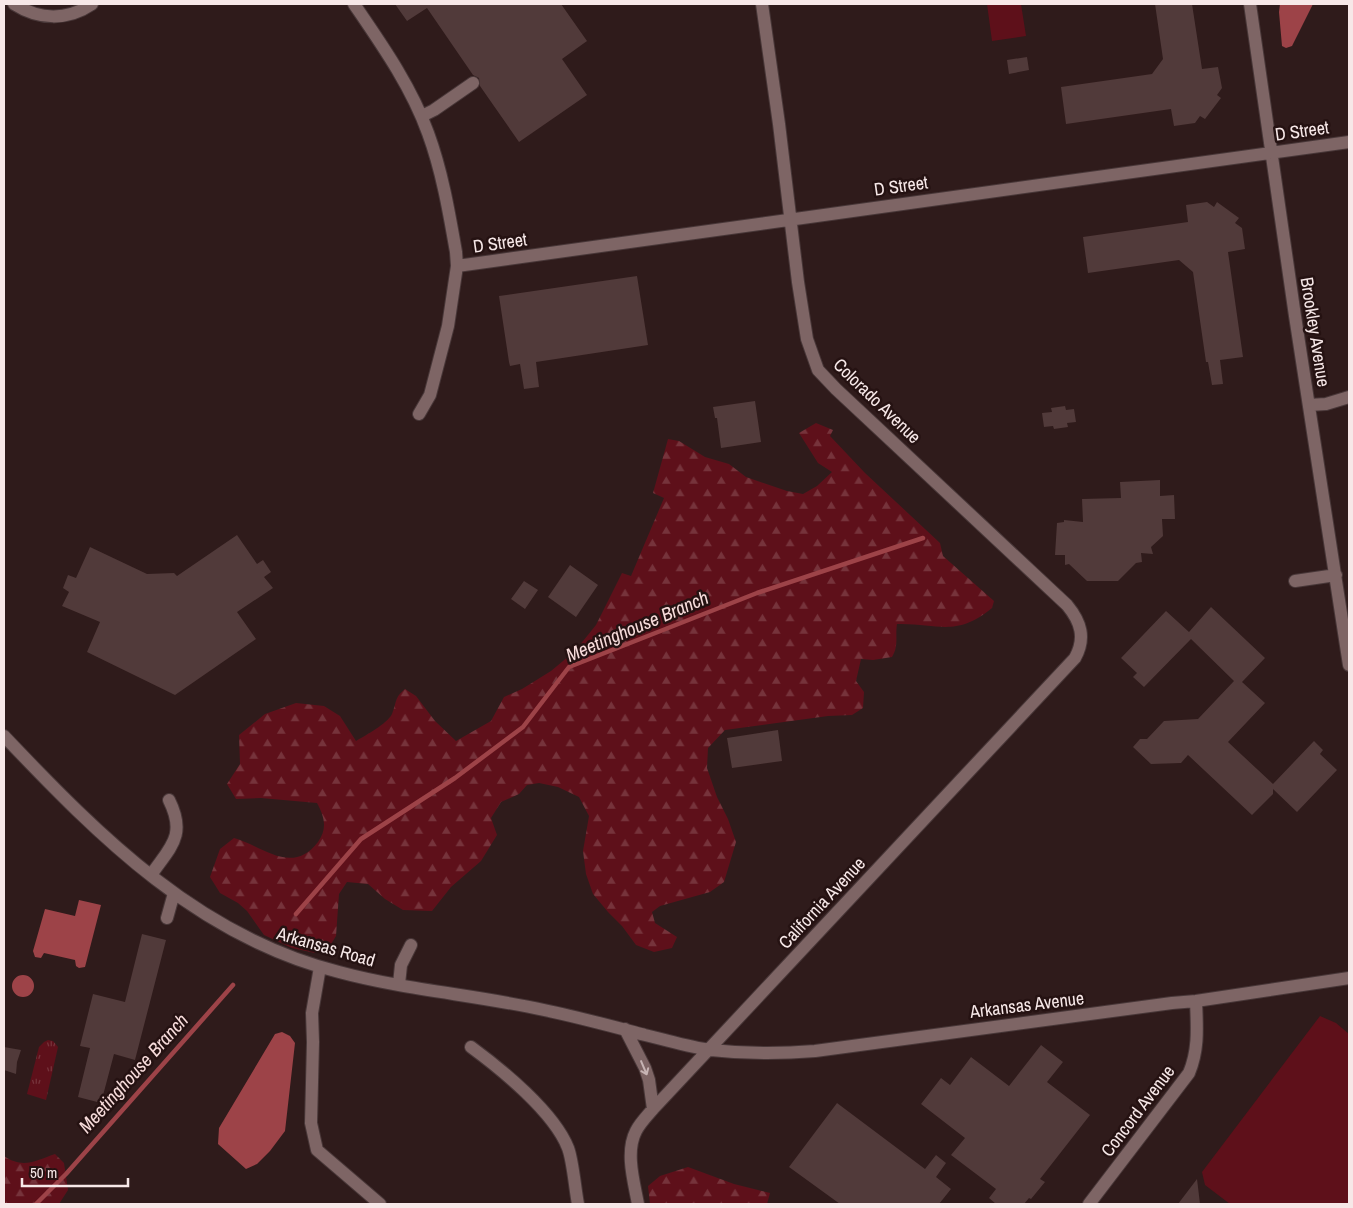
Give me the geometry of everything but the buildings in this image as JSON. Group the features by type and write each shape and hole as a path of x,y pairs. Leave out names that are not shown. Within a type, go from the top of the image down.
{"street":[{"path":"14,4 36,15 55,17 78,12 92,4"},
{"path":"354,4 396,66 422,116 438,162 457,266 448,326 430,395 419,414"},
{"name":"Colorado Avenue","path":"762,4 801,306 807,339 818,370 824,378 1067,605 1077,619 1082,636 1078,653 1049,685"},
{"name":"Brookley Avenue","path":"1250,4 1349,665"},
{"path":"422,116 473,83"},
{"name":"D Street","path":"457,266 714,232 791,219 1349,142"},
{"path":"1309,405 1326,404 1349,397"},
{"path":"1295,581 1336,575"},
{"name":"California Avenue","path":"638,1204 632,1171 631,1151 635,1133 653,1109 1049,685"},
{"name":"Arkansas Road","path":"4,736 51,786 107,839 151,876 214,920 278,953 340,973 537,1008 709,1050"},
{"path":"151,876 177,837 178,824 169,800"},
{"path":"167,918 174,893"},
{"path":"399,984 401,965 411,945"},
{"path":"320,967 312,1013 311,1123 317,1150 380,1204"},
{"name":"Arkansas Avenue","path":"709,1050 768,1053 815,1051 1172,1003 1196,1002 1349,978"},
{"name":"Concord Avenue","path":"1089,1204 1189,1073 1195,1059 1197,1046 1196,1002"},
{"path":"626,1030 645,1068 649,1080 653,1109"},
{"path":"471,1047 503,1071 552,1121 568,1148 578,1204"}],"green space":[{"path":"987,4 1021,4 1026,36 992,41"},
{"path":"816,423 833,430 830,436 865,473 940,543 943,556 994,601 992,608 979,617 957,626 897,624 896,645 892,657 873,660 861,659 856,681 864,692 863,708 852,715 828,716 725,730 708,748 707,768 736,842 724,882 710,892 660,906 652,912 655,923 677,937 672,948 654,952 636,945 622,926 593,894 586,874 583,851 589,816 579,797 558,787 539,783 527,785 519,794 501,802 491,818 497,835 481,861 451,887 432,911 403,910 385,899 368,884 347,882 339,894 336,936 328,949 315,953 292,948 264,935 247,911 238,903 220,893 210,877 220,849 234,838 266,852 288,858 298,857 308,852 318,842 323,832 323,817 317,803 261,798 236,799 227,784 240,764 239,735 265,714 296,703 324,706 340,716 356,741 386,722 392,714 397,698 405,689 416,696 435,721 456,741 491,721 504,697 522,689 551,671 575,651 596,625 622,573 631,576 664,498 653,493 668,439 679,441 705,457 729,464 746,477 787,491 803,494 817,486 832,472 818,463 799,433"},
{"path":"1320,1016 1336,1023 1349,1034 1349,1204 1230,1204 1205,1185 1202,1172"},
{"path":"48,1040 53,1041 58,1047 46,1100 27,1094 39,1047"},
{"path":"55,1154 64,1163 68,1190 59,1204 4,1204 4,1156 23,1163"},
{"path":"688,1167 734,1184 770,1193 767,1204 650,1204 648,1186 660,1176"}],"shaded area":[{"path":"1280,4 1313,4 1292,46 1286,48 1282,46"},
{"path":"79,900 101,905 85,967 79,968 76,966 75,960 44,953 41,958 35,957 33,951 45,909 75,916"},
{"path":"23,975 33,982 34,986 27,996 23,997 13,990 12,986 19,976"},
{"path":"282,1032 290,1036 295,1043 285,1131 270,1151 257,1164 246,1169 218,1144 219,1128 275,1034"}],"waterway":[{"name":"Meetinghouse Branch","path":"296,914 361,839 455,778 523,727 569,667 757,593 923,538"},
{"name":"Meetinghouse Branch","path":"36,1204 66,1174 233,985"}]}
